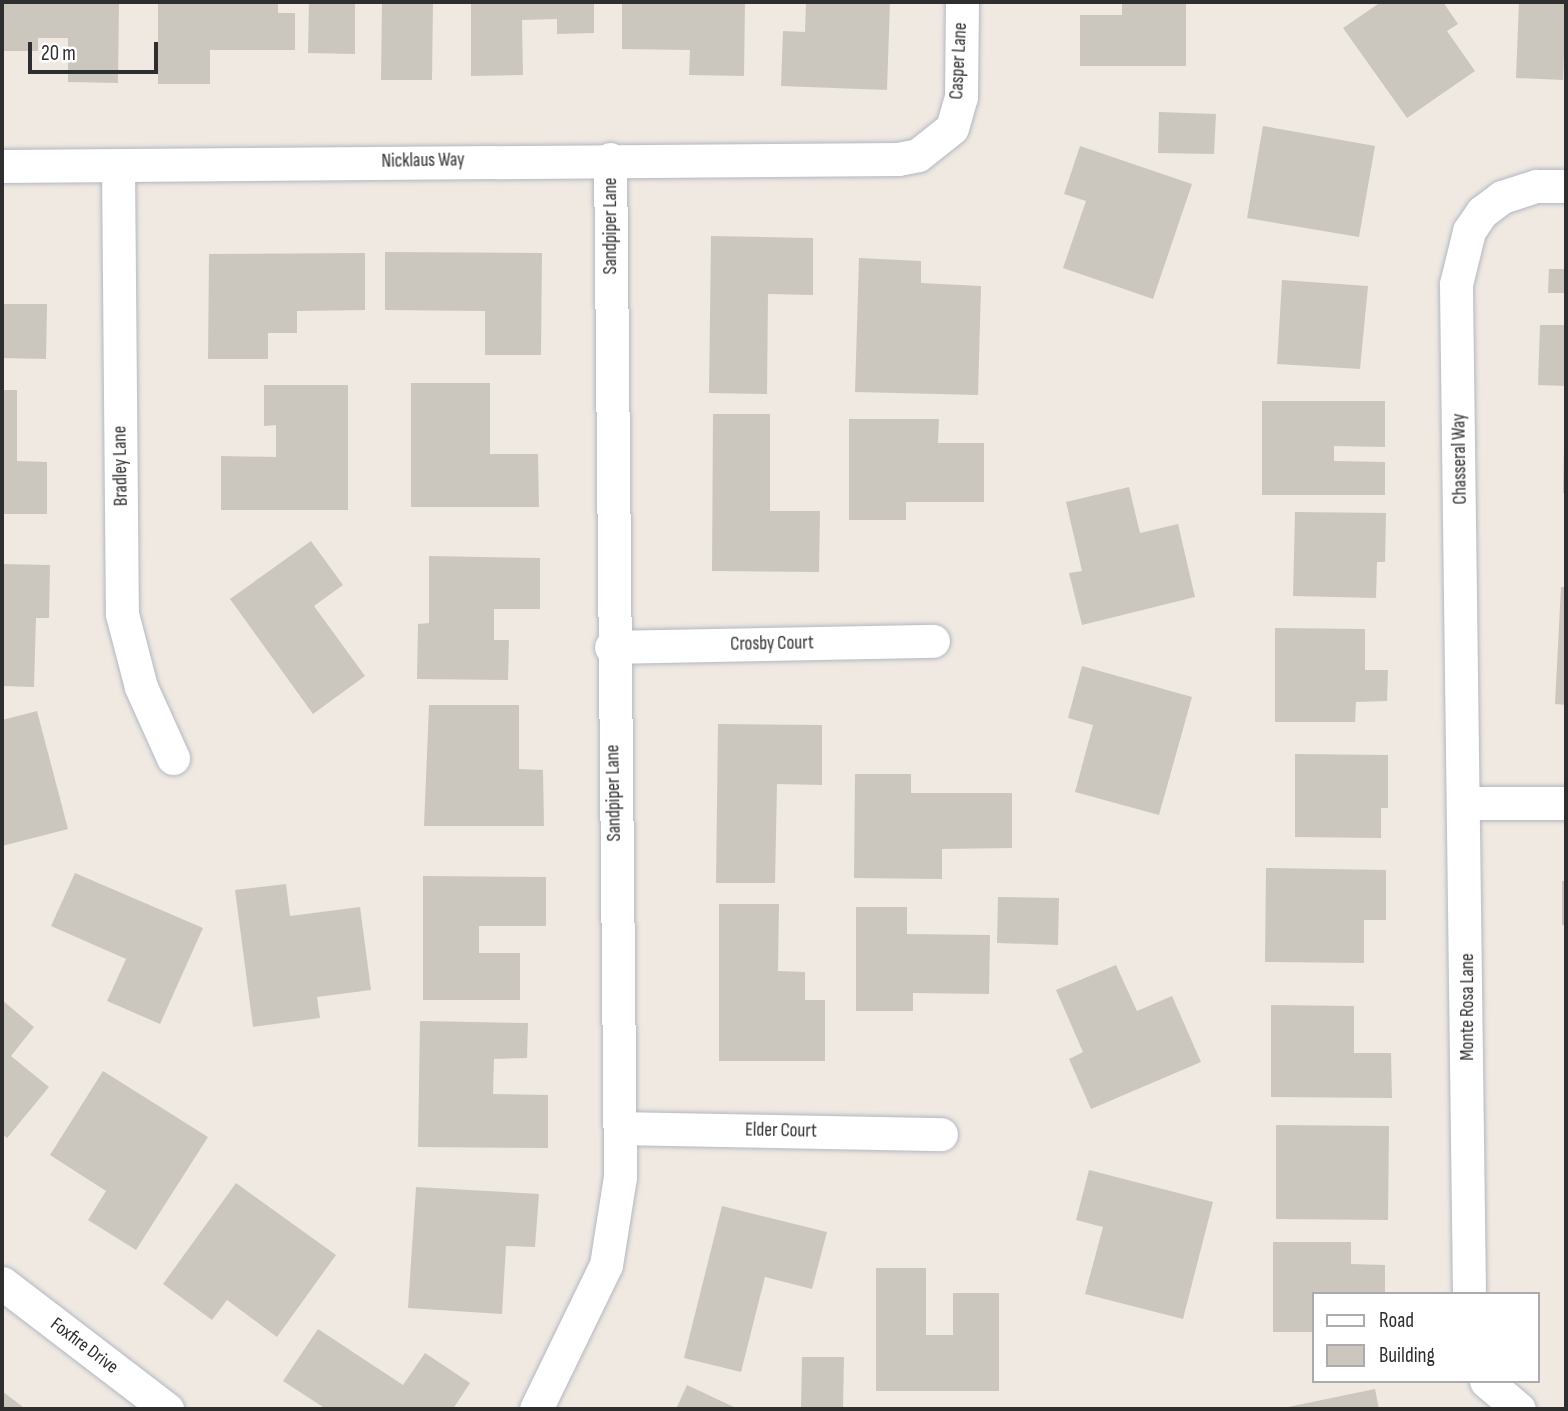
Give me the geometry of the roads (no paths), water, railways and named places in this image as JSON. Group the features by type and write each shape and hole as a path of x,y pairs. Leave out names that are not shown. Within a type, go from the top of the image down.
{"street":[{"name":"Casper Lane","path":"843,159 918,155 952,128 961,97 962,2"},
{"name":"Sandpiper Lane","path":"536,1409 606,1265 620,1177 611,647 610,159"},
{"name":"Nicklaus Way","path":"2,166 843,159"},
{"name":"Bradley Lane","path":"118,165 122,614 141,687 173,758"},
{"name":"Chasseral Way","path":"1466,803 1456,284 1469,231 1482,212 1502,197 1536,186 1566,186"},
{"name":"Crosby Court","path":"611,647 933,641"},
{"path":"1466,803 1566,803"},
{"name":"Monte Rosa Lane","path":"1466,803 1469,1292"},
{"name":"Elder Court","path":"620,1128 942,1133"},
{"name":"Foxfire Drive","path":"2,1283 167,1409"},
{"path":"1488,1383 1519,1409"}]}
